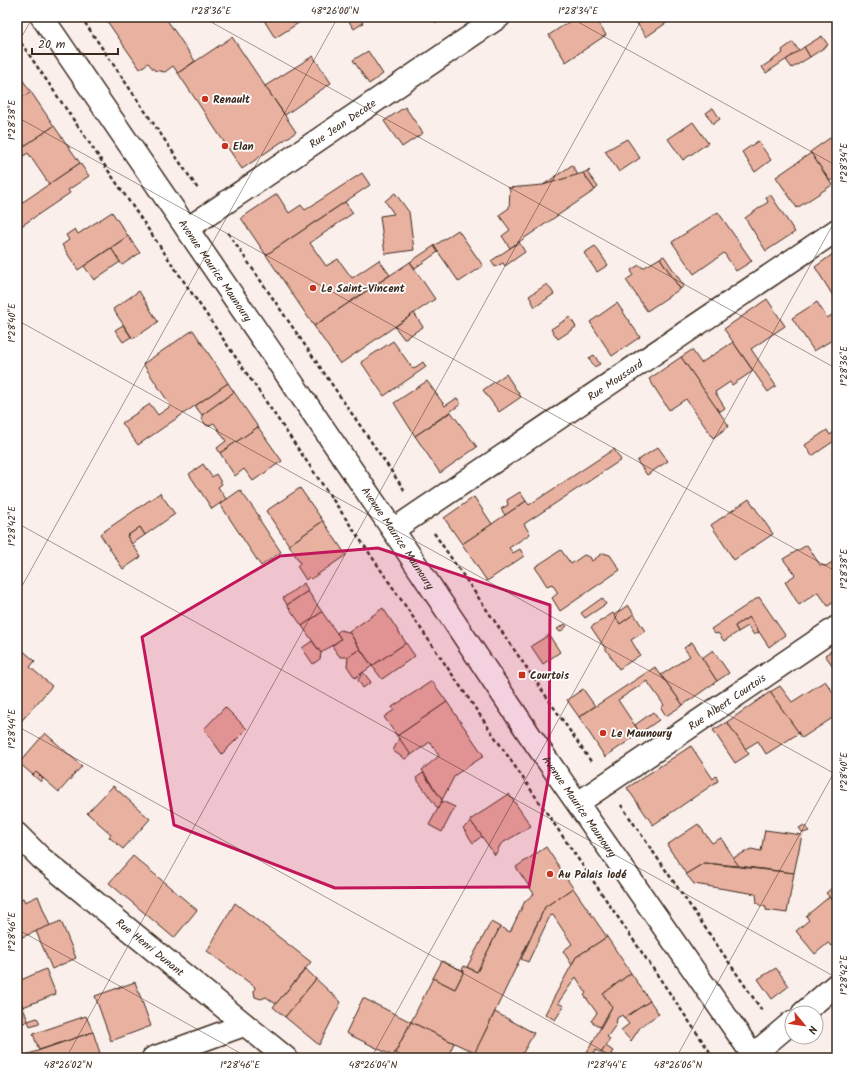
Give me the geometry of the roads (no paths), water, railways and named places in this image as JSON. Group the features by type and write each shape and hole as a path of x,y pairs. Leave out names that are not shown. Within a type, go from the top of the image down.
{"street":[{"name":"Avenue Maurice Maunoury","path":"42,17 393,530 529,734 754,1056"},
{"name":"Rue Jean Decote","path":"187,230 499,17"},
{"name":"Rue Moussard","path":"393,530 837,230"},
{"name":"Rue Albert Courtois","path":"578,803 837,627"},
{"name":"Rue Henri Dunant","path":"17,834 25,854 286,1058"},
{"path":"812,1005 837,984"},
{"path":"153,1058 244,1025"},
{"path":"754,1056 784,1029"}],"place":[{"name":"Renault","path":"205,99"},
{"name":"Elan","path":"225,146"},
{"name":"Le Saint-Vincent","path":"313,288"},
{"name":"Courtois","path":"522,675"},
{"name":"Le Maunoury","path":"603,733"},
{"name":"Au Palais Iodé","path":"550,874"}]}
